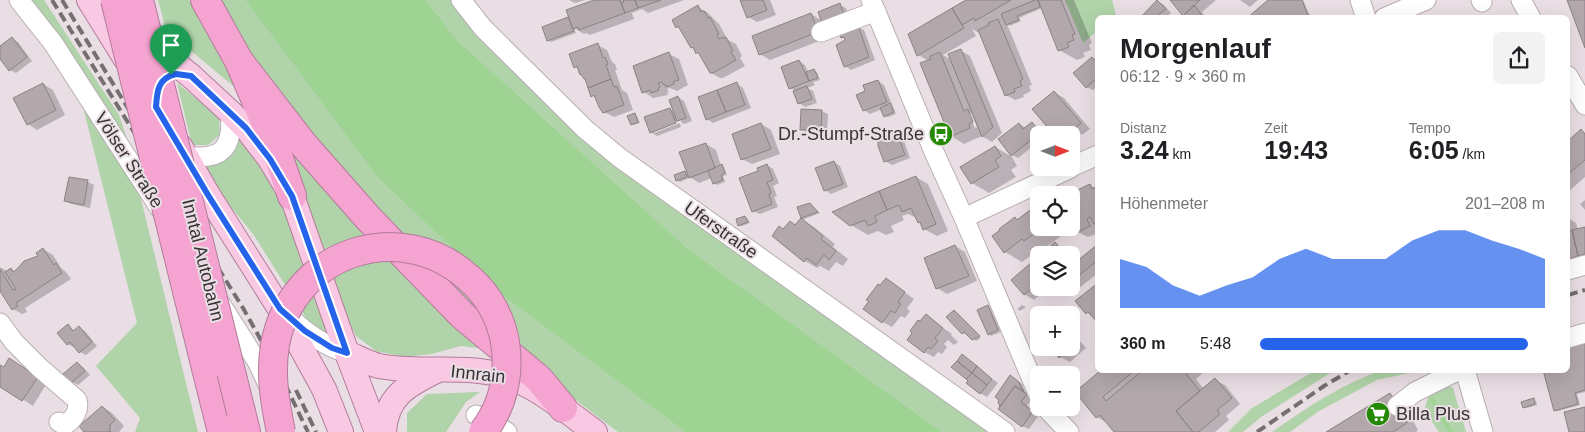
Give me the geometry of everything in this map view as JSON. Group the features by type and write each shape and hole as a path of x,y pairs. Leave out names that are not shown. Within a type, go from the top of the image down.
{"highway":[{"name":"Inntal Autobahn","path":"115,0 222,432"},
{"name":"Inntal Autobahn","path":"139,0 243,422"},
{"path":"205,0 239,61 272,138 292,196"},
{"path":"239,61 303,144 369,219 463,316 539,379 563,408"},
{"path":"282,432 274,394 274,358 279,331 294,298 314,275 339,258 367,248 396,246 424,251 453,264 476,284 486,296 493,309 504,337 507,367 501,400 495,414 480,423"}],"main road":[{"path":"89,0 280,309 324,389 341,432"},
{"path":"110,0 124,23 191,76 230,112 246,128 270,159 292,196 377,432"},
{"name":"Innrain","path":"347,353 377,365 407,370 469,371 500,374 528,386 563,408 595,432"},
{"path":"384,432 386,415 393,401 403,389 436,370"}],"street":[{"name":"Völser Straße","path":"18,0 58,50 258,363 288,432"},
{"name":"Uferstraße","path":"461,0 489,34 585,129 620,158 1005,432"},
{"path":"1360,0 1365,15"},
{"path":"1391,15 1426,0"},
{"path":"1521,0 1530,15"},
{"path":"821,32 874,5 934,152 1030,375"},
{"path":"156,107 159,88 165,78 176,74 191,76"},
{"path":"1570,79 1585,105"},
{"path":"186,156 208,157 222,150 227,145 230,137 230,112"},
{"path":"1080,163 1095,156"},
{"path":"964,218 1052,176"},
{"path":"1570,269 1585,265"},
{"path":"280,309 305,331 332,348 347,353"},
{"path":"0,323 14,342 33,362 77,400 78,408 72,419 65,425 59,422"},
{"path":"1570,338 1585,334"},
{"path":"1397,406 1415,392 1453,373"},
{"path":"1466,373 1483,432"},
{"path":"1054,416 1069,432"},
{"path":"480,423 507,432"}],"shaded area":[{"path":"27,0 44,0 119,115 131,151"},
{"path":"158,0 189,0 238,90 166,30"},
{"path":"217,0 245,0 378,178 502,295 685,432 618,432 547,378 373,212 269,81"},
{"path":"245,0 426,0 457,40 687,248 942,432 685,432 502,295 378,178"},
{"path":"426,0 454,0 505,60 940,392 989,432 942,432 687,248 457,40"},
{"path":"1065,0 1112,0 1116,15 1095,15 1095,33 1083,43"},
{"path":"177,83 219,117 220,135 208,145 192,145"},
{"path":"81,99 139,191 198,432 135,432 140,418 96,366 137,323"},
{"path":"273,114 486,349 461,346 432,354 405,357 376,351 356,336 339,302"},
{"path":"238,135 265,170 292,222 335,344 306,318 253,234 211,183 205,164"},
{"path":"1311,373 1330,373 1261,417 1243,432 1228,432 1252,408"},
{"path":"1374,373 1410,373 1377,380 1319,411 1290,432 1272,432 1339,389"},
{"path":"1447,385 1453,388 1466,432 1439,432 1428,416 1420,421 1431,392"},
{"path":"480,392 466,402 446,432 407,432 407,413 427,394"}],"building":[{"path":"594,0 620,0 625,13 579,30 578,27 573,29 566,10"},
{"path":"623,0 635,0 638,8 625,13 621,3 624,2"},
{"path":"635,0 661,0 638,8"},
{"path":"740,0 763,0 767,10 747,18"},
{"path":"966,0 1011,0 975,21 974,18 962,25 952,8"},
{"path":"1038,0 1040,7 1017,16 1019,20 1006,25 1001,14"},
{"path":"1038,0 1061,0 1075,34 1072,35 1074,40 1067,43 1069,47 1058,51"},
{"path":"1157,0 1166,9 1158,15 1143,15"},
{"path":"1170,0 1200,0 1184,15"},
{"path":"1268,0 1302,0 1308,15 1250,15"},
{"path":"1567,0 1585,0 1585,48"},
{"path":"840,3 846,20 822,23 818,12"},
{"path":"698,5 701,12 704,11 708,18 710,17 719,34 717,35 719,39 726,37 736,60 713,73 710,73 698,52 696,54 693,47 691,48 678,26 676,28 672,20"},
{"path":"1194,5 1202,15 1184,15"},
{"path":"952,8 964,28 917,56 908,34"},
{"path":"811,13 818,32 759,55 752,36"},
{"path":"568,17 574,31 547,41 542,27"},
{"path":"998,19 1023,79 1020,81 1022,86 1014,89 1015,92 1005,96 978,30"},
{"path":"858,25 869,57 844,67 836,45 845,40 844,37 841,38 839,33"},
{"path":"12,37 27,57 9,71 0,59 0,46"},
{"path":"598,43 603,58 605,57 608,64 606,65 611,79 588,88 577,66 574,68 569,54"},
{"path":"961,49 993,127 982,137 948,54"},
{"path":"669,52 679,80 666,87 662,82 658,83 659,90 651,93 650,90 642,93 633,66"},
{"path":"940,52 964,111 968,109 973,122 969,124 970,128 950,137 920,63 931,59 930,56"},
{"path":"1092,57 1095,60 1095,80 1086,88 1073,73"},
{"path":"799,60 809,81 789,89 781,67"},
{"path":"814,69 818,78 809,81 806,72"},
{"path":"611,79 614,87 617,86 624,105 603,113 594,95 591,97 588,88"},
{"path":"878,80 887,102 863,111 856,95 865,91 863,85"},
{"path":"737,82 745,105 726,112 717,90"},
{"path":"43,83 56,110 27,125 13,98"},
{"path":"807,86 812,99 798,104 793,91"},
{"path":"717,90 726,112 706,120 698,97"},
{"path":"1054,91 1081,123 1078,126 1046,126 1032,109"},
{"path":"678,96 686,118 677,121 669,100"},
{"path":"890,103 894,112 884,117 880,108"},
{"path":"670,108 676,123 650,133 644,117"},
{"path":"801,109 822,110 821,129 800,130"},
{"path":"635,113 638,122 631,125 627,116"},
{"path":"1032,122 1035,126 1030,126 1030,141 1011,156 998,139 1019,123 1023,129"},
{"path":"761,123 771,149 741,160 732,134"},
{"path":"1581,129 1585,134 1585,160 1570,172 1570,139"},
{"path":"896,130 905,155 884,162 878,146 878,140 883,135"},
{"path":"706,143 715,168 689,178 679,152"},
{"path":"995,146 1001,156 995,160 999,167 971,184 960,167"},
{"path":"834,161 843,184 824,191 815,168"},
{"path":"722,164 725,173 721,175 723,180 713,184 708,171"},
{"path":"767,164 773,180 767,182 772,204 752,212 739,178 758,171 757,168"},
{"path":"685,171 687,177 676,181 674,175"},
{"path":"916,176 936,224 923,230 911,208 902,212 899,205 887,210 879,191"},
{"path":"69,177 88,180 84,205 64,201"},
{"path":"1090,184 1092,189 1095,188 1095,224 1090,217 1087,219 1090,226 1080,231 1080,189"},
{"path":"879,191 887,210 875,216 877,222 868,226 865,220 850,226 832,212"},
{"path":"810,203 818,212 801,218 797,207"},
{"path":"1030,210 1031,236 1024,241 1022,239 1004,253 992,236 1015,217 1017,220"},
{"path":"745,216 748,222 738,226 736,219"},
{"path":"801,218 823,236 821,239 836,251 829,260 824,255 816,265 807,258 804,262 772,236 779,226 783,229 790,221 795,225"},
{"path":"1585,227 1585,254 1578,256 1572,230"},
{"path":"1572,230 1578,256 1570,258 1570,231"},
{"path":"1055,242 1058,246 1050,246"},
{"path":"955,245 969,276 936,289 924,258"},
{"path":"1095,246 1095,262 1080,275 1080,259"},
{"path":"43,248 54,265 56,263 62,273 16,303 18,306 12,310 0,291 0,269 13,290 16,289 5,272 11,268 13,272 24,261 38,256 36,253"},
{"path":"1030,264 1030,290 1024,295 1011,280"},
{"path":"886,278 905,292 898,302 901,304 895,313 891,311 882,323 863,309 869,301 866,300 878,284 880,285"},
{"path":"1095,285 1095,320 1088,312 1086,314 1075,301"},
{"path":"988,305 998,330 988,335 977,310"},
{"path":"954,310 980,336 972,340 964,332 962,334 946,317"},
{"path":"926,314 943,328 935,338 938,341 931,349 928,347 924,353 907,340 912,333 910,331 918,320 920,321"},
{"path":"68,324 73,331 79,326 92,342 79,353 70,342 67,345 57,333"},
{"path":"1585,341 1585,390 1575,393 1578,404 1554,411 1544,373 1570,373 1570,345"},
{"path":"962,354 977,366 972,373 957,361"},
{"path":"9,358 38,377 22,401 0,387 0,365 4,367"},
{"path":"957,361 972,373 966,379 951,367"},
{"path":"77,362 85,371 71,383 63,374"},
{"path":"977,366 992,379 987,385 972,373"},
{"path":"972,373 987,385 980,394 966,383 968,381 966,379"},
{"path":"1097,373 1131,373 1103,397 1106,401 1139,373 1185,373 1200,391 1176,411 1193,432 1114,432 1100,415 1096,418 1080,398 1080,388"},
{"path":"1010,375 1019,382 1024,392 1015,386 1000,407 999,400 995,397"},
{"path":"1215,378 1232,398 1217,410 1220,414 1199,432 1193,432 1176,411"},
{"path":"1015,386 1027,394 1021,402 1030,409 1030,415 1022,427 998,409"},
{"name":"Billa Plus","path":"1390,393 1407,423 1393,432 1326,432"},
{"path":"1534,398 1535,404 1523,408 1521,402"},
{"path":"102,406 115,420 110,425 110,432 84,432 79,426"},
{"path":"1585,407 1585,432 1569,432 1564,412"}],"waterway":[{"path":"1432,399 1451,432"}],"railway":[{"path":"52,0 243,308 281,376 308,432"},
{"path":"62,0 171,179"},
{"path":"1570,294 1585,290"},
{"path":"1257,432 1346,373"},
{"path":"296,390 316,432"}],"place":[{"name":"Dr.-Stumpf-Straße","path":"941,134"},
{"name":"Billa Plus","path":"1378,414"}],"route":[{"path":"184,74 191,76 246,128 270,159 292,196 347,353 332,348 305,331 280,309 208,195 156,107 161,82 171,75 184,74"}]}
